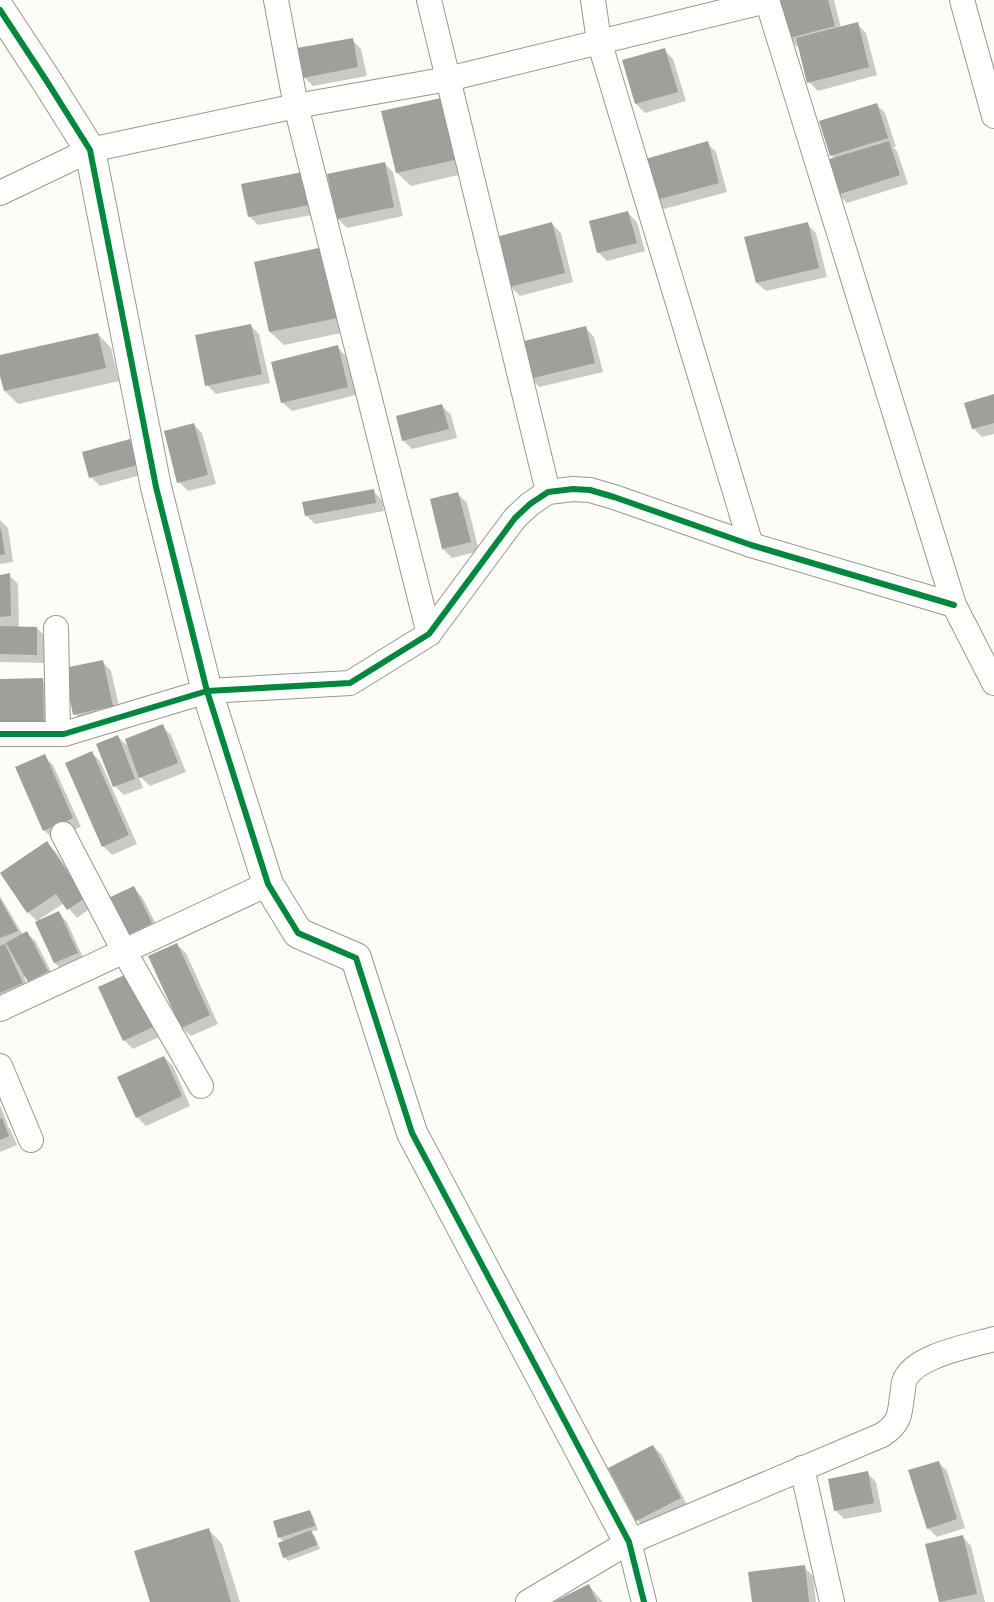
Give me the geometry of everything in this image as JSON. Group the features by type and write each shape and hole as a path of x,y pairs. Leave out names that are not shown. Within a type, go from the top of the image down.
{"street":[{"path":"276,0 296,106 429,634"},
{"path":"429,0 548,492"},
{"path":"593,0 599,41 751,544"},
{"path":"962,0 994,116"},
{"path":"0,193 90,150 296,106 448,79 767,1 954,605 994,683"},
{"path":"0,10 90,150 156,487 207,691 268,884 298,933 356,958 412,1133 629,1542 644,1602"},
{"path":"0,734 64,734 207,691 350,683 429,634 515,518 548,492 573,489 590,490 751,544 954,605"},
{"path":"56,628 58,733"},
{"path":"63,834 124,951 201,1086"},
{"path":"0,1009 268,884"},
{"path":"0,1066 31,1140"},
{"path":"528,1602 629,1542 882,1435 893,1428 901,1411 904,1381 916,1367 934,1356 994,1339"},
{"path":"801,1468 832,1602"}],"building":[{"path":"776,0 828,0 835,26 786,39"},
{"path":"858,22 869,67 807,83 796,38"},
{"path":"353,38 358,67 303,78 297,48"},
{"path":"665,48 678,92 635,104 622,60"},
{"path":"441,98 455,160 396,173 381,111"},
{"path":"877,103 888,138 830,156 819,121"},
{"path":"708,141 719,183 653,201 642,160"},
{"path":"889,141 900,175 837,195 826,160"},
{"path":"385,162 394,207 337,219 327,174"},
{"path":"303,172 309,205 248,217 241,184"},
{"path":"628,211 637,243 597,253 589,221"},
{"path":"552,222 565,273 509,287 496,237"},
{"path":"808,222 819,268 756,283 744,237"},
{"path":"323,247 338,318 269,332 254,262"},
{"path":"251,324 262,374 205,386 195,335"},
{"path":"586,326 595,363 529,379 520,342"},
{"path":"98,333 106,368 4,391 0,376 0,355"},
{"path":"338,345 348,387 281,403 271,362"},
{"path":"994,394 994,423 972,429 964,403"},
{"path":"442,404 449,429 402,441 396,416"},
{"path":"194,423 208,475 177,483 164,431"},
{"path":"130,439 137,465 89,478 82,452"},
{"path":"374,489 376,503 305,516 302,502"},
{"path":"458,492 471,542 442,549 430,499"},
{"path":"0,529 5,554 0,555"},
{"path":"10,573 11,616 0,617 0,575"},
{"path":"0,626 37,627 37,655 0,654"},
{"path":"103,660 113,706 73,715 64,668"},
{"path":"43,678 44,727 0,728 0,679"},
{"path":"163,724 178,763 139,778 125,739"},
{"path":"118,735 135,779 113,787 96,744"},
{"path":"92,751 129,835 102,847 65,763"},
{"path":"45,754 73,818 43,831 15,767"},
{"path":"47,841 85,898 67,910 56,894 27,913 0,873"},
{"path":"134,886 152,923 122,938 104,900"},
{"path":"0,899 18,931 0,938"},
{"path":"59,911 78,953 54,963 35,922"},
{"path":"27,931 48,971 28,982 6,943"},
{"path":"177,943 210,1015 181,1028 148,956"},
{"path":"5,944 23,983 0,993 0,946"},
{"path":"129,973 153,1027 123,1041 98,987"},
{"path":"164,1056 182,1096 136,1118 117,1077"},
{"path":"2,1118 9,1136 0,1140 0,1119"},
{"path":"653,1445 681,1498 636,1521 608,1468"},
{"path":"939,1461 957,1519 927,1529 908,1470"},
{"path":"868,1471 874,1503 834,1511 828,1479"},
{"path":"310,1510 315,1526 278,1538 273,1521"},
{"path":"209,1528 231,1602 150,1602 134,1551"},
{"path":"311,1530 317,1545 283,1558 278,1543"},
{"path":"963,1535 977,1594 939,1602 925,1544"},
{"path":"805,1565 809,1602 752,1602 748,1572"},
{"path":"589,1584 597,1602 553,1602"}],"cycle path":[{"path":"0,10 90,150 156,487 207,691 268,884 298,933 356,958 412,1133 629,1542 644,1602"},
{"path":"0,734 64,734 207,691 350,683 429,634 515,518 548,492 573,489 590,490 751,545 954,605"}]}
